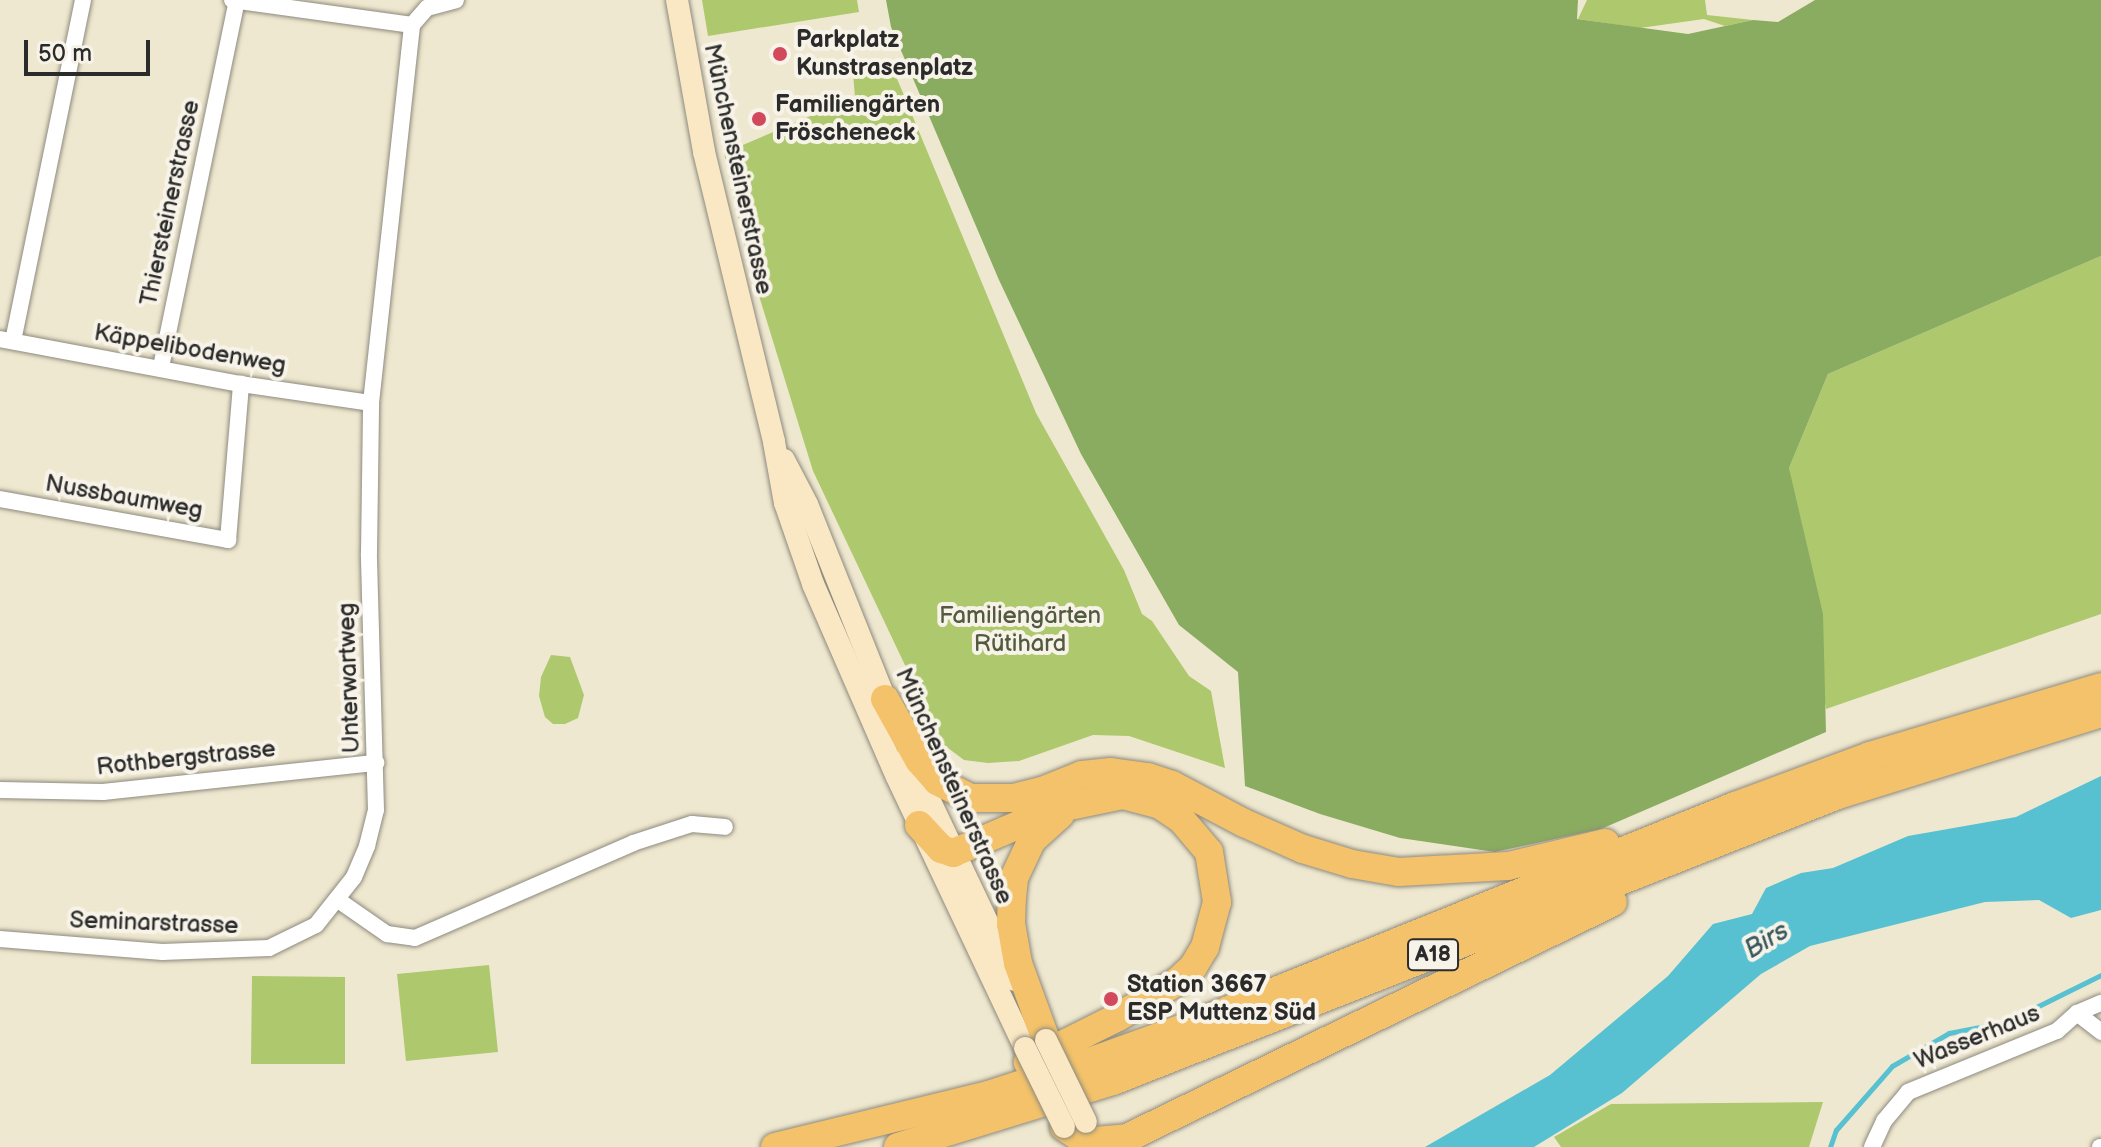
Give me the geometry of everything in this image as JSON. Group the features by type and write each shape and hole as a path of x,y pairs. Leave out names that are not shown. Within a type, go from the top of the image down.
{"highway":[{"name":"A18","path":"775,1147 988,1095 1194,1024 1735,806 1870,756 2101,687"},
{"path":"885,699 919,760 937,781 970,798 990,800 1042,791"},
{"name":"A18","path":"898,1147 1113,1081 1824,800 2101,713"},
{"path":"1082,1139 1127,1138 1579,918 1693,866 1883,793 1965,754"},
{"path":"945,854 1042,791 1082,775 1111,772 1148,777 1172,785 1244,823 1303,849 1352,864 1399,872 1508,866 1610,842 1698,807 1735,806"},
{"path":"879,1121 1020,1066 1118,1017 1178,981 1193,967 1205,947 1217,902 1209,852 1196,833 1160,805 1123,795 1055,809 945,854"},
{"path":"1036,1044 1014,947 1011,913 1014,878 1032,840 1078,804"},
{"path":"919,825 945,854"},
{"path":"1145,1147 1160,1127 1174,1116"}],"main road":[{"name":"Münchensteinerstrasse","path":"677,0 704,152 774,442 785,503 813,584 919,825"},
{"name":"Münchensteinerstrasse","path":"774,442 807,504 945,854 1082,1139"}],"street":[{"path":"6,340 83,0"},
{"path":"235,0 412,25 427,8 456,0"},
{"name":"Thiersteinerstrasse","path":"161,367 235,0"},
{"name":"Unterwartweg","path":"338,900 354,877 367,846 376,810 369,553 371,403 412,25"},
{"name":"Käppelibodenweg","path":"6,340 241,384 371,403"},
{"name":"Nussbaumweg","path":"0,499 228,540 241,384"},
{"name":"Rothbergstrasse","path":"0,790 103,792 376,763"},
{"path":"338,900 387,934 415,938 633,843 692,824 725,827"},
{"name":"Seminarstrasse","path":"0,939 162,952 269,948 316,925 338,900"},
{"name":"Wasserhaus","path":"1872,1147 1884,1121 1908,1092 2057,1031 2077,1013 2101,1003"},
{"name":"Wasserhaus","path":"2077,1013 2101,1032"}],"green space":[{"path":"702,0 857,0 859,12 708,36"},
{"path":"886,0 1578,0 1577,19 1688,34 1753,20 1778,22 1815,0 2101,0 2101,256 1828,374 1789,468 1823,614 1826,732 1601,829 1495,852 1400,838 1320,814 1245,786 1238,672 1179,625 1081,454 999,280 891,27"},
{"path":"1587,0 1705,0 1707,15 1753,20 1725,26 1704,19 1640,28 1578,19"},
{"name":"Familiengärten Rütihard","path":"887,68 894,72 898,81 1036,413 1124,570 1142,614 1152,621 1189,676 1211,691 1225,768 1129,736 1093,735 1019,761 988,763 964,760 944,745 903,661 813,471 748,260 724,153 855,97 853,73"},
{"path":"2101,256 2101,614 1826,709 1789,468 1828,374"},
{"path":"551,655 570,657 584,695 578,718 565,724 553,724 545,717 539,696 541,677"},
{"path":"489,965 498,1052 406,1061 397,974"},
{"path":"252,976 345,977 345,1064 251,1064"},
{"path":"1823,1102 1809,1147 1561,1147 1554,1137 1611,1104"}],"water":[{"name":"Birs","path":"2101,776 2101,910 2071,918 2039,900 1985,902 1810,946 1761,974 1622,1093 1534,1147 1425,1147 1550,1075 1668,976 1713,924 1752,914 1766,888 1801,873 1833,868 1908,836 2016,817"}],"waterway":[{"path":"1830,1147 1836,1130 1892,1066 1949,1033 2006,1022 2101,975"}],"place":[{"name":"Parkplatz Kunstrasenplatz","path":"780,54"},
{"name":"Familiengärten Fröscheneck","path":"759,119"},
{"name":"Station 3667 ESP Muttenz Süd","path":"1111,999"}]}
